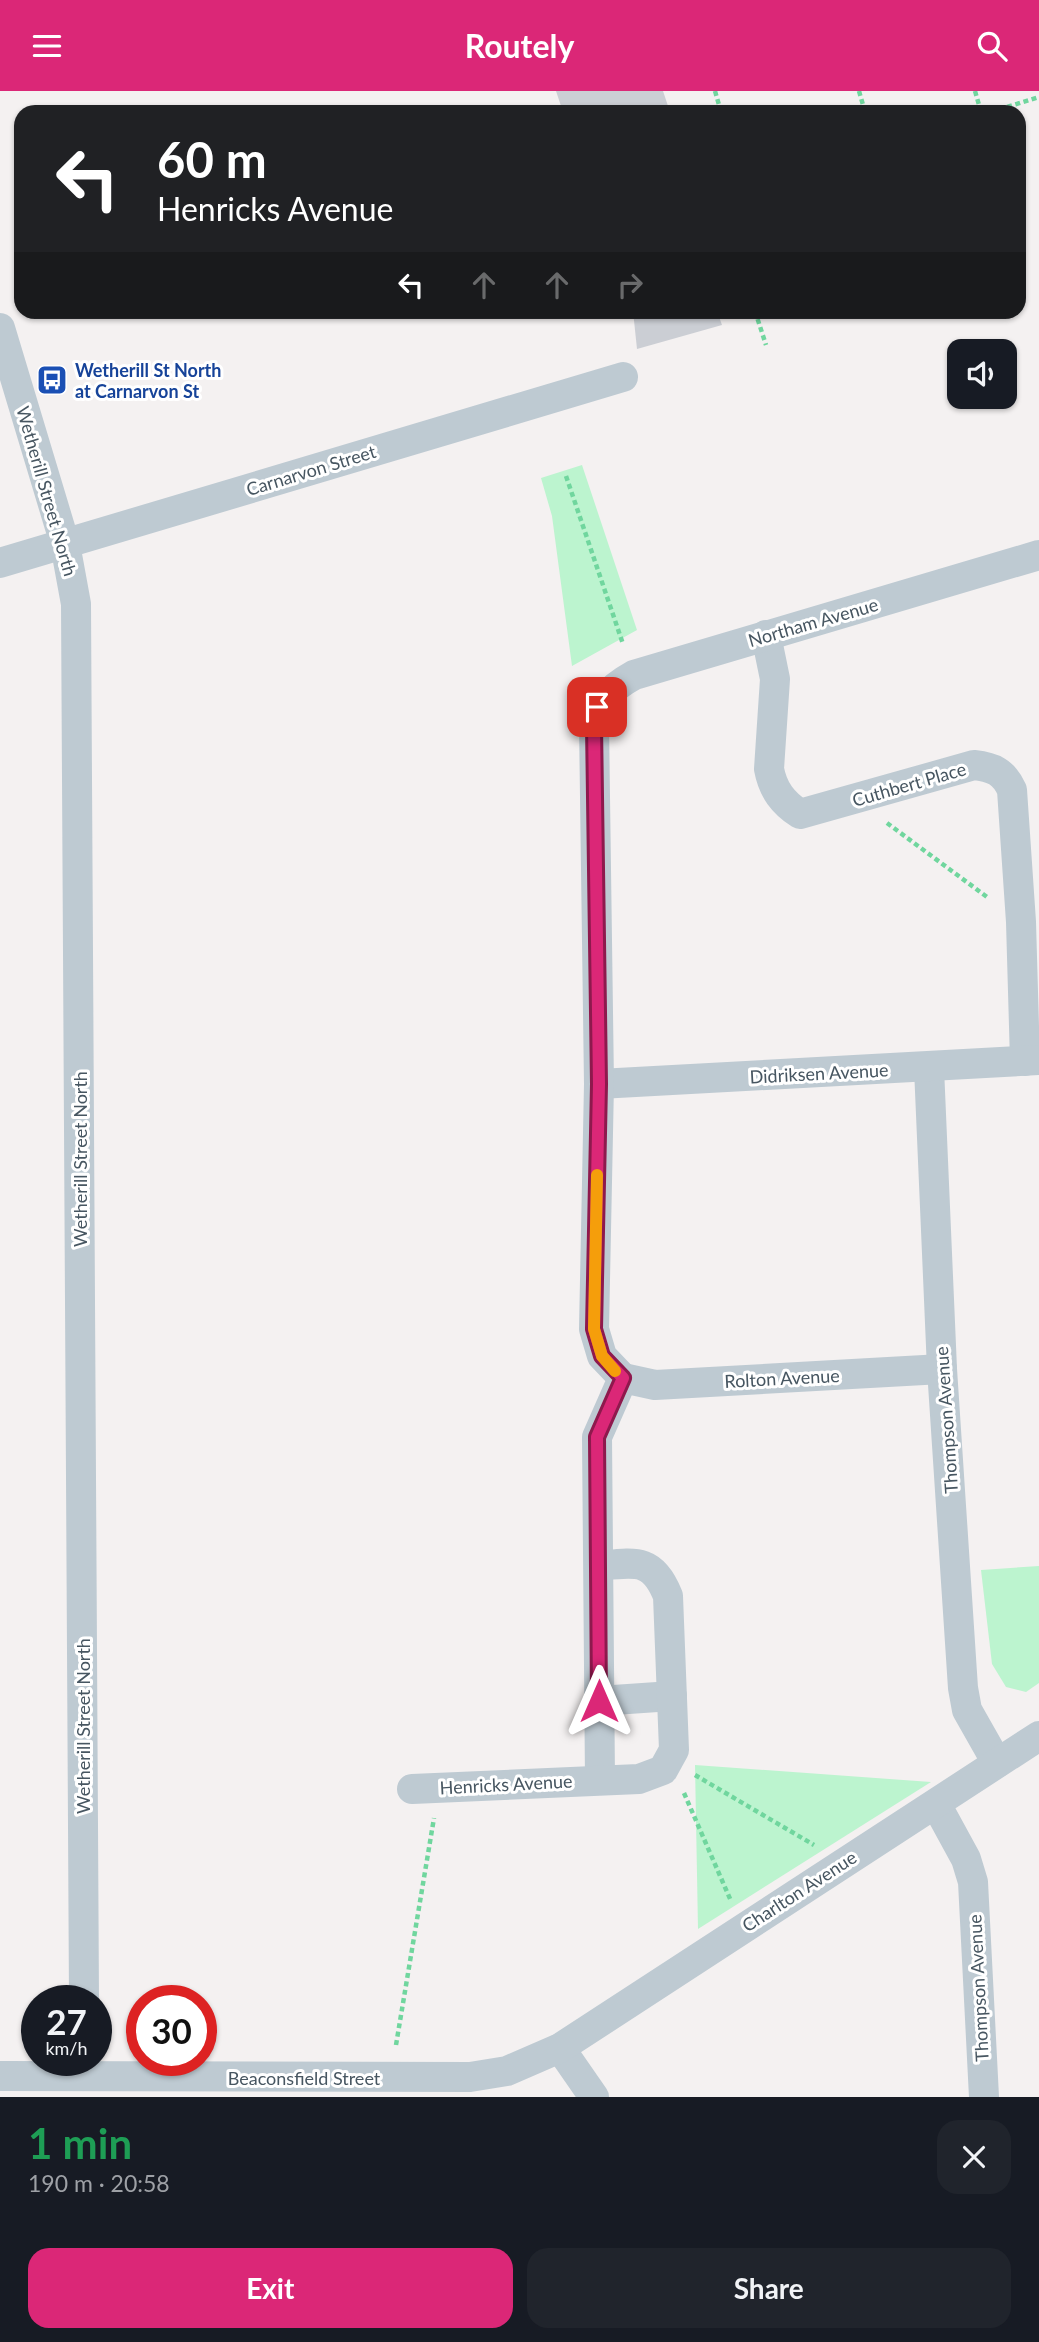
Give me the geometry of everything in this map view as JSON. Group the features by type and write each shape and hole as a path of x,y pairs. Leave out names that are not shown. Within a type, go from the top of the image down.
{"street":[{"name":"Wetherill Street North","path":"0,328 65,544 76,604 85,1985"},
{"name":"Carnarvon Street","path":"0,563 623,377"},
{"name":"Northam Avenue","path":"599,1084 594,725 597,707 611,691 634,674 1039,555"},
{"name":"Cuthbert Place","path":"766,635 775,693 769,769 778,795 800,814 974,765 999,771 1012,790 1032,1060"},
{"name":"Didriksen Avenue","path":"599,1084 929,1068 1032,1060"},
{"name":"Thompson Avenue","path":"929,1068 942,1369 963,1688 967,1710 997,1763"},
{"path":"599,1084 594,1329 602,1356 623,1378 597,1437 600,1780"},
{"name":"Rolton Avenue","path":"623,1378 655,1385 942,1369"},
{"path":"599,1566 631,1562 649,1566 661,1577 668,1596 674,1750 670,1760"},
{"path":"599,1701 672,1696"},
{"name":"Charlton Avenue","path":"560,2048 1039,1736"},
{"name":"Henricks Avenue","path":"425,1788 639,1779 663,1770 670,1760"},
{"name":"Thompson Avenue","path":"936,1804 966,1859 973,1882 984,2097"},
{"path":"560,2048 594,2097"},
{"name":"Beaconsfield Street","path":"0,2076 470,2077 507,2071 560,2048"}],"path":[{"path":"1013,105 1039,97"},
{"path":"758,319 766,345"},
{"path":"566,476 634,674"},
{"path":"855,800 1021,922"},
{"path":"670,1760 843,1862"},
{"path":"670,1760 743,1928"},
{"path":"390,2078 425,1788"}],"green space":[{"path":"582,465 637,630 572,666 552,516 541,478"},
{"path":"1039,1566 1039,1683 1026,1692 1006,1687 992,1664 981,1570"},
{"path":"695,1765 931,1782 698,1929"}],"building":[{"path":"556,91 663,91 668,105 561,105"},
{"path":"634,319 720,319 722,325 637,349"}],"slow traffic":[{"path":"597,1175 594,1329 602,1356 615,1371"}],"place":[{"name":"Wetherill St North at Carnarvon St","path":"52,380"}],"route":[{"path":"597,707 594,725 599,1084 594,1329 602,1356 623,1378 611,1407 600,1423 597,1437 599,1701"}]}
